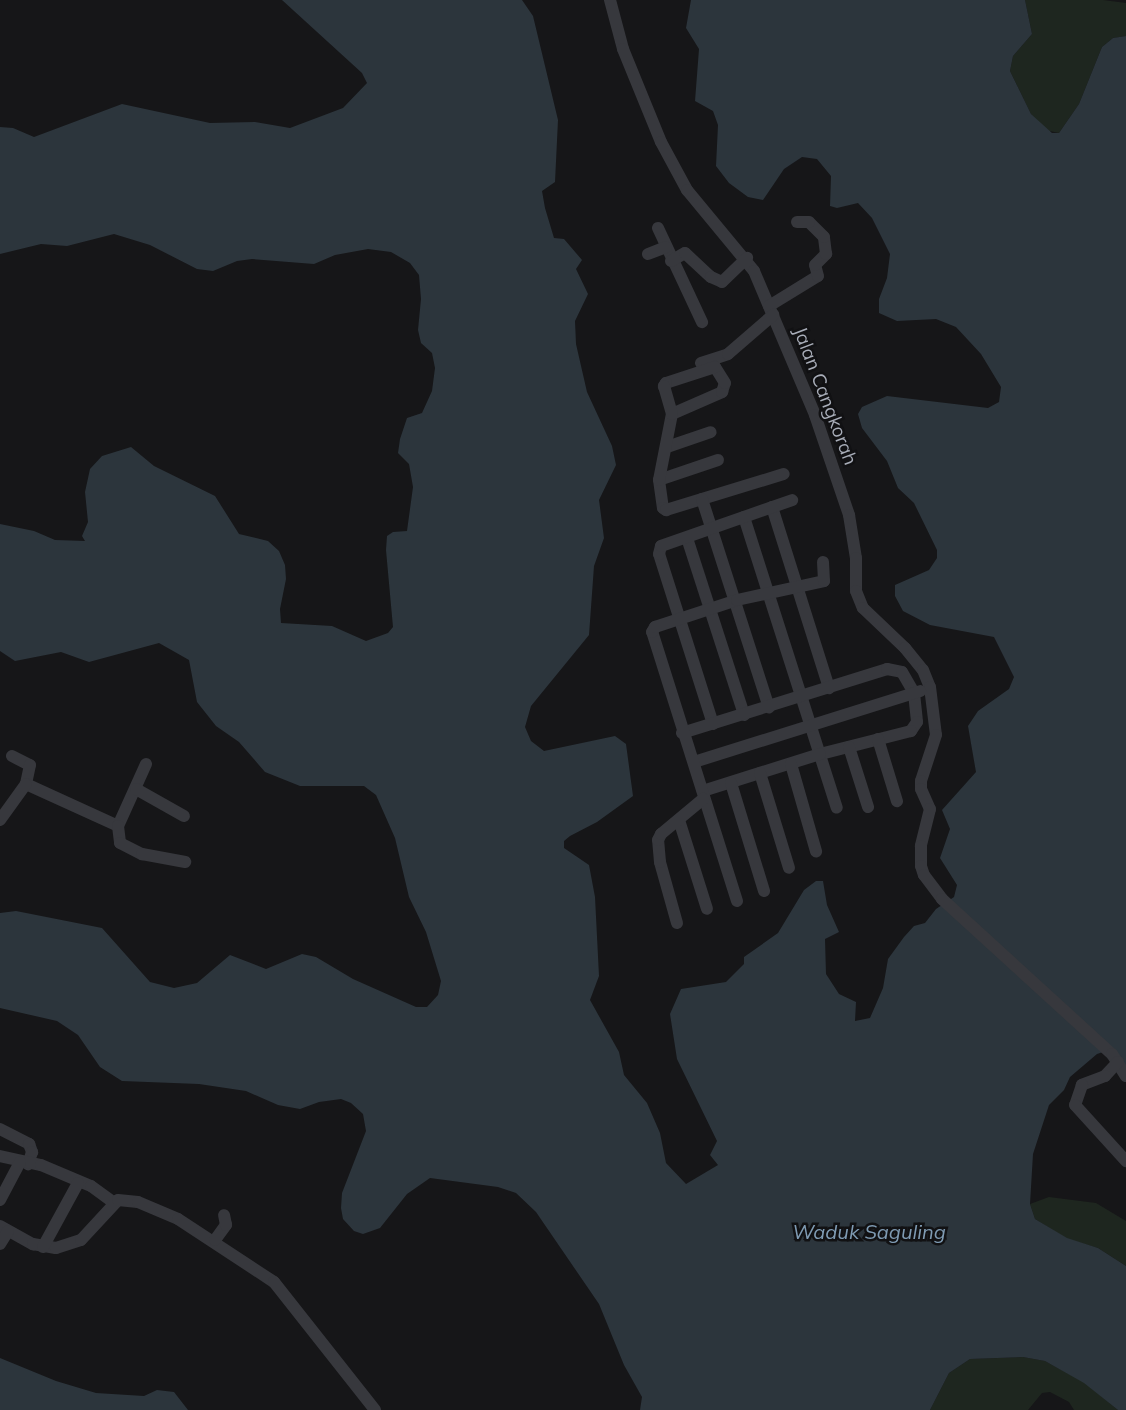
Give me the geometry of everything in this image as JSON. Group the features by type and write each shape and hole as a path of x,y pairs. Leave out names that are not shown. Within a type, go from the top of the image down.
{"street":[{"name":"Jalan Cangkorah","path":"610,0 625,55 677,174 691,196 747,258 771,311 824,439 849,515 859,599 872,618 905,648 923,670 930,688 936,735 921,789 930,808 921,846 920,866 945,901 1115,1058"},
{"path":"697,364 728,354 771,311 818,276 815,264 826,254 824,237 810,222 797,222"},
{"path":"658,228 671,261 702,322"},
{"path":"648,254 666,247"},
{"path":"671,261 685,253 711,277 722,282 747,258"},
{"path":"672,414 722,392 725,383 715,367 666,383 664,386 672,414 660,480 663,508 666,510 784,474"},
{"path":"666,447 711,432"},
{"path":"660,480 718,460"},
{"path":"702,499 737,600 769,708"},
{"path":"713,724 681,618 659,554 661,546 712,530 792,500"},
{"path":"772,507 830,688"},
{"path":"744,517 767,596 802,697 837,808"},
{"path":"687,538 744,715"},
{"path":"737,901 694,762 682,733 652,632 655,627 737,600 767,596 824,581 823,562"},
{"path":"677,923 660,862 658,840 703,795 732,782 820,754 911,731 917,722 914,693 902,672 897,669 887,669 769,708 682,733"},
{"path":"694,762 930,688"},
{"path":"878,739 897,801"},
{"path":"849,747 868,807"},
{"path":"0,820 26,784 30,765 12,756"},
{"path":"146,764 118,826 122,846 142,854 184,862"},
{"path":"791,764 816,851"},
{"path":"760,773 789,868"},
{"path":"732,782 764,891"},
{"path":"26,784 118,826"},
{"path":"136,789 184,816"},
{"path":"678,820 707,909"},
{"path":"1115,1058 1126,1076"},
{"path":"1115,1058 1106,1076 1082,1086 1075,1105 1126,1161"},
{"path":"0,1129 29,1144 32,1152 0,1200"},
{"path":"0,1156 24,1163 41,1165 106,1194 114,1202 138,1202 178,1219 215,1240 274,1282 375,1410"},
{"path":"42,1246 78,1183"},
{"path":"0,1244 4,1228 42,1246 56,1248 81,1240 114,1202"},
{"path":"215,1240 226,1224 224,1215"}],"shaded area":[{"path":"1025,0 1103,0 1126,3 1126,36 1113,38 1102,47 1079,104 1059,133 1045,130 1031,114 1010,71 1013,56 1032,34"},
{"path":"1049,1197 1096,1203 1126,1221 1126,1266 1098,1248 1067,1239 1035,1219 1030,1204"},
{"path":"1023,1357 1045,1361 1084,1382 1118,1410 1074,1410 1069,1402 1050,1392 1042,1393 1028,1410 930,1410 949,1373 970,1359"}],"water":[{"name":"Waduk Saguling","path":"282,0 522,0 533,16 558,120 555,182 542,191 545,208 554,238 564,239 582,260 576,269 588,294 575,321 576,344 587,392 612,446 616,465 599,500 604,538 594,566 589,635 531,706 525,727 531,741 544,751 615,736 626,744 633,796 597,822 570,836 564,841 564,848 589,865 595,897 599,976 590,1000 619,1052 624,1075 647,1103 660,1133 666,1163 686,1184 718,1165 710,1155 717,1141 677,1059 670,1014 681,989 726,982 744,964 744,957 778,933 804,890 816,881 823,881 827,905 839,932 825,939 826,974 839,994 856,1002 855,1021 870,1018 883,988 888,959 914,926 925,923 936,909 954,897 957,885 940,858 950,829 942,810 976,772 968,726 978,711 1009,689 1014,677 994,637 930,625 903,611 895,596 895,585 929,570 937,558 937,550 914,503 898,488 887,461 862,428 858,414 862,407 887,396 988,408 999,402 1001,387 981,354 956,327 936,319 897,321 879,313 879,299 887,278 890,254 872,218 858,203 837,208 830,206 831,176 817,159 802,157 784,169 763,200 748,197 729,183 716,166 718,125 713,111 695,101 699,49 686,28 691,0 1025,0 1032,34 1013,56 1010,71 1031,114 1052,133 1059,133 1079,104 1102,47 1113,38 1126,36 1126,1069 1112,1049 1097,1054 1070,1077 1064,1090 1049,1105 1033,1154 1030,1204 1035,1219 1067,1238 1098,1248 1126,1266 1126,1410 1118,1410 1084,1383 1045,1361 1023,1357 970,1359 949,1373 930,1410 640,1410 642,1397 624,1365 599,1304 536,1212 516,1193 498,1187 430,1178 407,1194 380,1228 363,1234 354,1231 343,1219 341,1208 342,1193 366,1131 363,1114 351,1103 341,1099 319,1102 300,1109 278,1105 246,1091 199,1084 122,1081 100,1067 78,1035 57,1021 0,1008 0,913 16,911 102,928 150,982 174,988 197,983 230,955 266,969 302,954 316,957 353,979 416,1007 427,1007 438,995 441,981 426,932 409,897 395,838 376,795 364,786 300,786 265,772 239,742 216,726 197,702 189,660 159,643 89,662 61,652 15,661 0,651 0,524 34,531 55,540 85,541 82,536 88,522 85,492 90,469 102,456 131,447 154,466 215,496 239,534 268,541 279,551 285,565 286,579 280,609 281,623 332,626 366,641 388,633 393,627 386,550 387,536 393,532 407,531 413,487 409,464 398,453 400,439 407,418 422,413 432,391 435,368 432,353 421,343 418,330 421,299 419,275 410,263 391,252 368,249 335,255 314,264 252,259 237,261 213,271 197,269 150,245 114,234 67,246 41,244 0,254 0,127 13,128 34,137 122,104 210,123 255,122 290,128 343,108 367,83 362,73"},
{"path":"0,1358 56,1381 96,1393 144,1396 157,1390 174,1392 188,1410 0,1410"}]}
